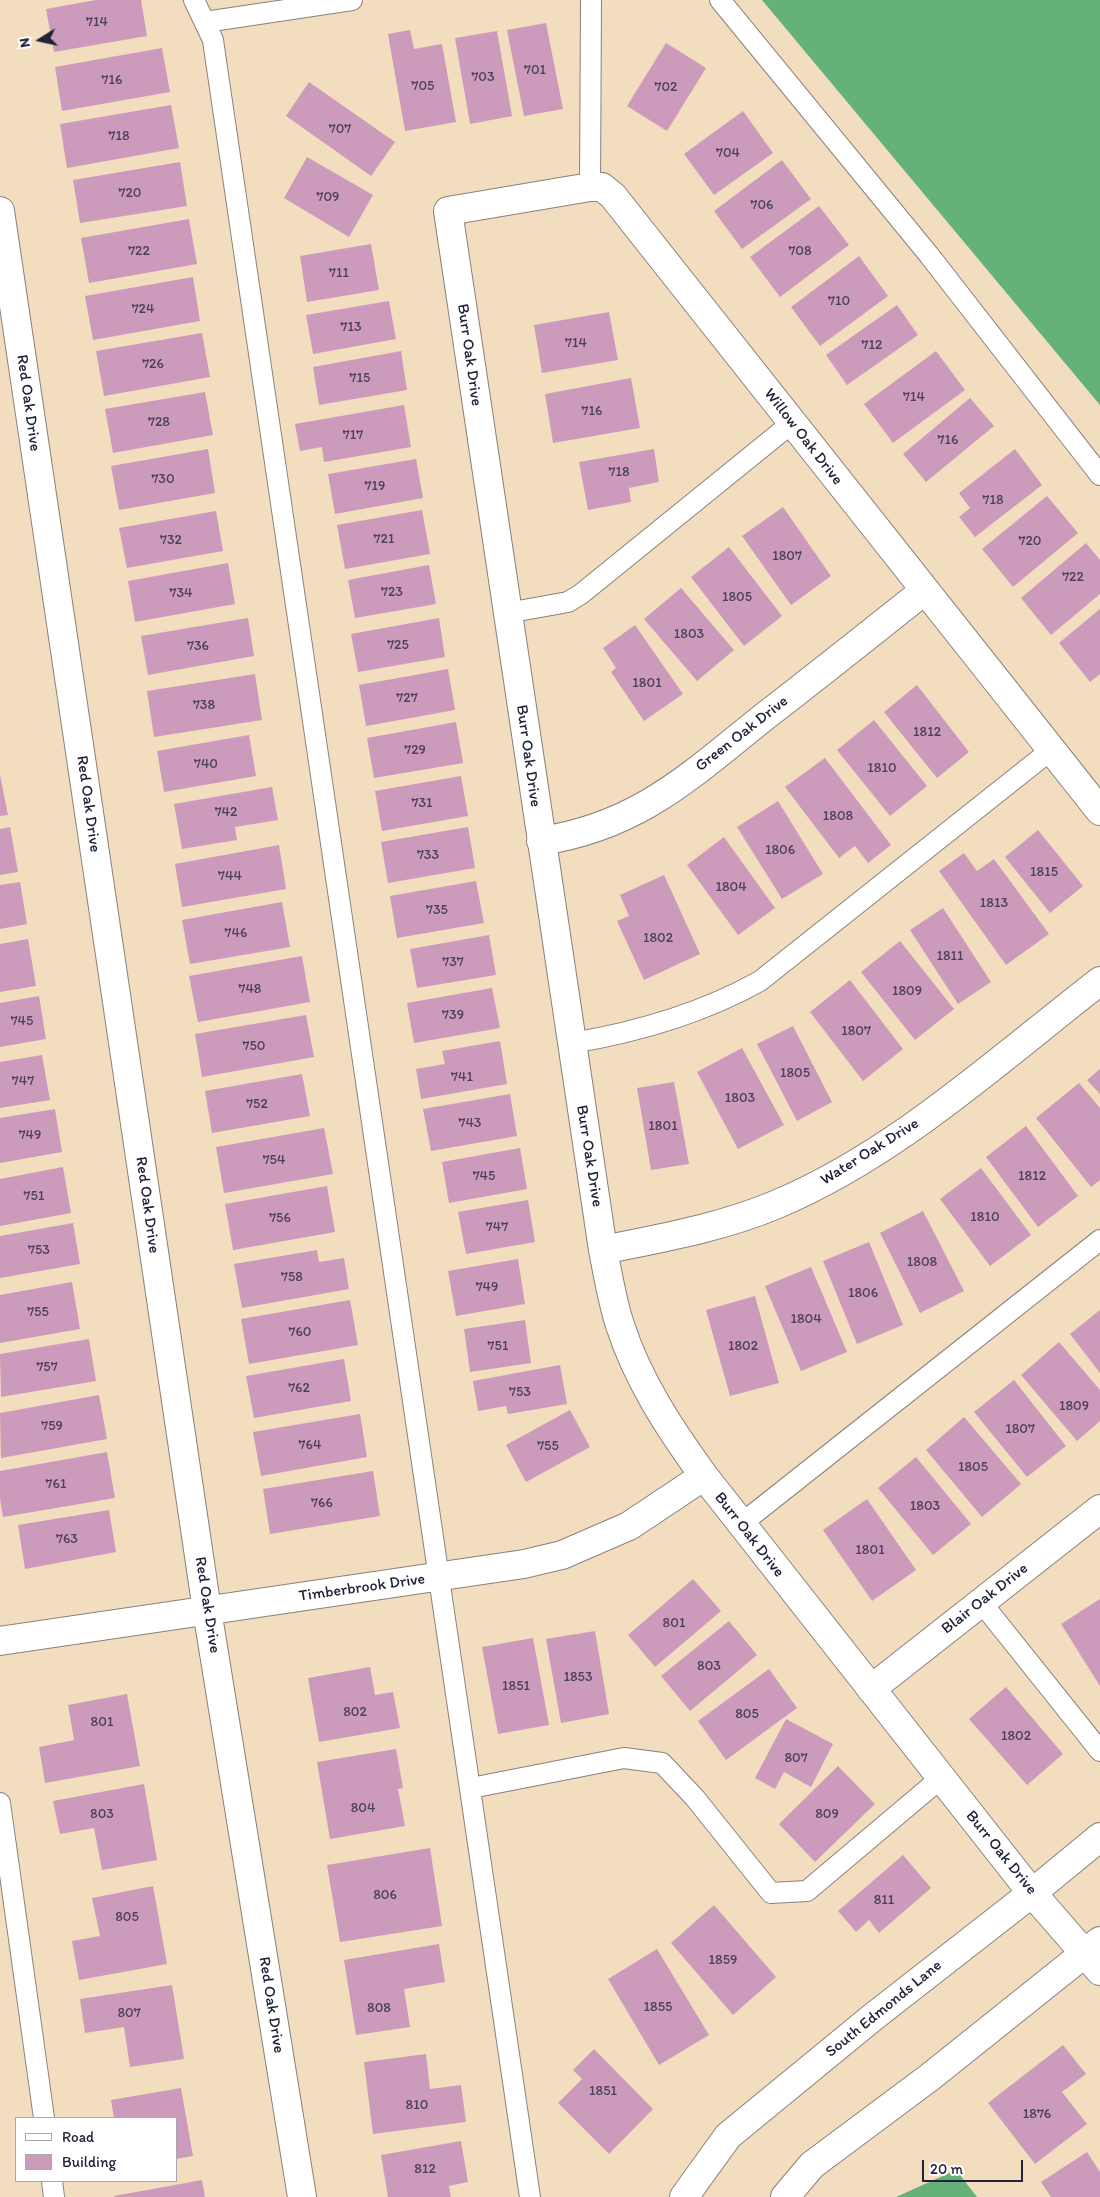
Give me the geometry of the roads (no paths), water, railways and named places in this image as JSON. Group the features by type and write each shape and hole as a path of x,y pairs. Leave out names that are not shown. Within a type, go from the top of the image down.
{"street":[{"name":"Burr Oak Drive","path":"590,187 448,210 603,1250 613,1297 630,1352 659,1411 704,1476 1032,1893 1095,1955"},
{"name":"Willow Oak Drive","path":"590,187 602,187 625,209 924,591 1100,811"},
{"name":"Red Oak Drive","path":"0,211 207,1610 302,2197"},
{"name":"Green Oak Drive","path":"541,841 572,836 603,826 621,819 663,796 924,591"},
{"name":"Water Oak Drive","path":"603,1250 702,1229 739,1219 775,1205 838,1175 938,1108 1100,981"},
{"name":"Timberbrook Drive","path":"0,1641 524,1564 562,1554 629,1526 704,1476"},
{"name":"Blair Oak Drive","path":"871,1689 1100,1509"},
{"name":"South Edmonds Lane","path":"684,2197 728,2136 873,2017 1032,1893 1100,1836"},
{"path":"784,2197 812,2165 1095,1955"}],"lane":[{"path":"194,0 213,40 530,2197"},
{"path":"205,22 352,0"},
{"path":"590,187 591,0"},
{"path":"720,0 929,254 1100,474"},
{"path":"507,613 568,602 581,594 792,423"},
{"path":"572,1043 645,1028 712,1005 760,982 1051,750"},
{"path":"741,1524 1100,1240"},
{"path":"981,1602 1100,1751"},
{"path":"471,1788 624,1758 662,1763 695,1798 770,1893 806,1891 941,1778"},
{"path":"0,1803 44,2117"},
{"path":"52,2182 54,2197"}]}
